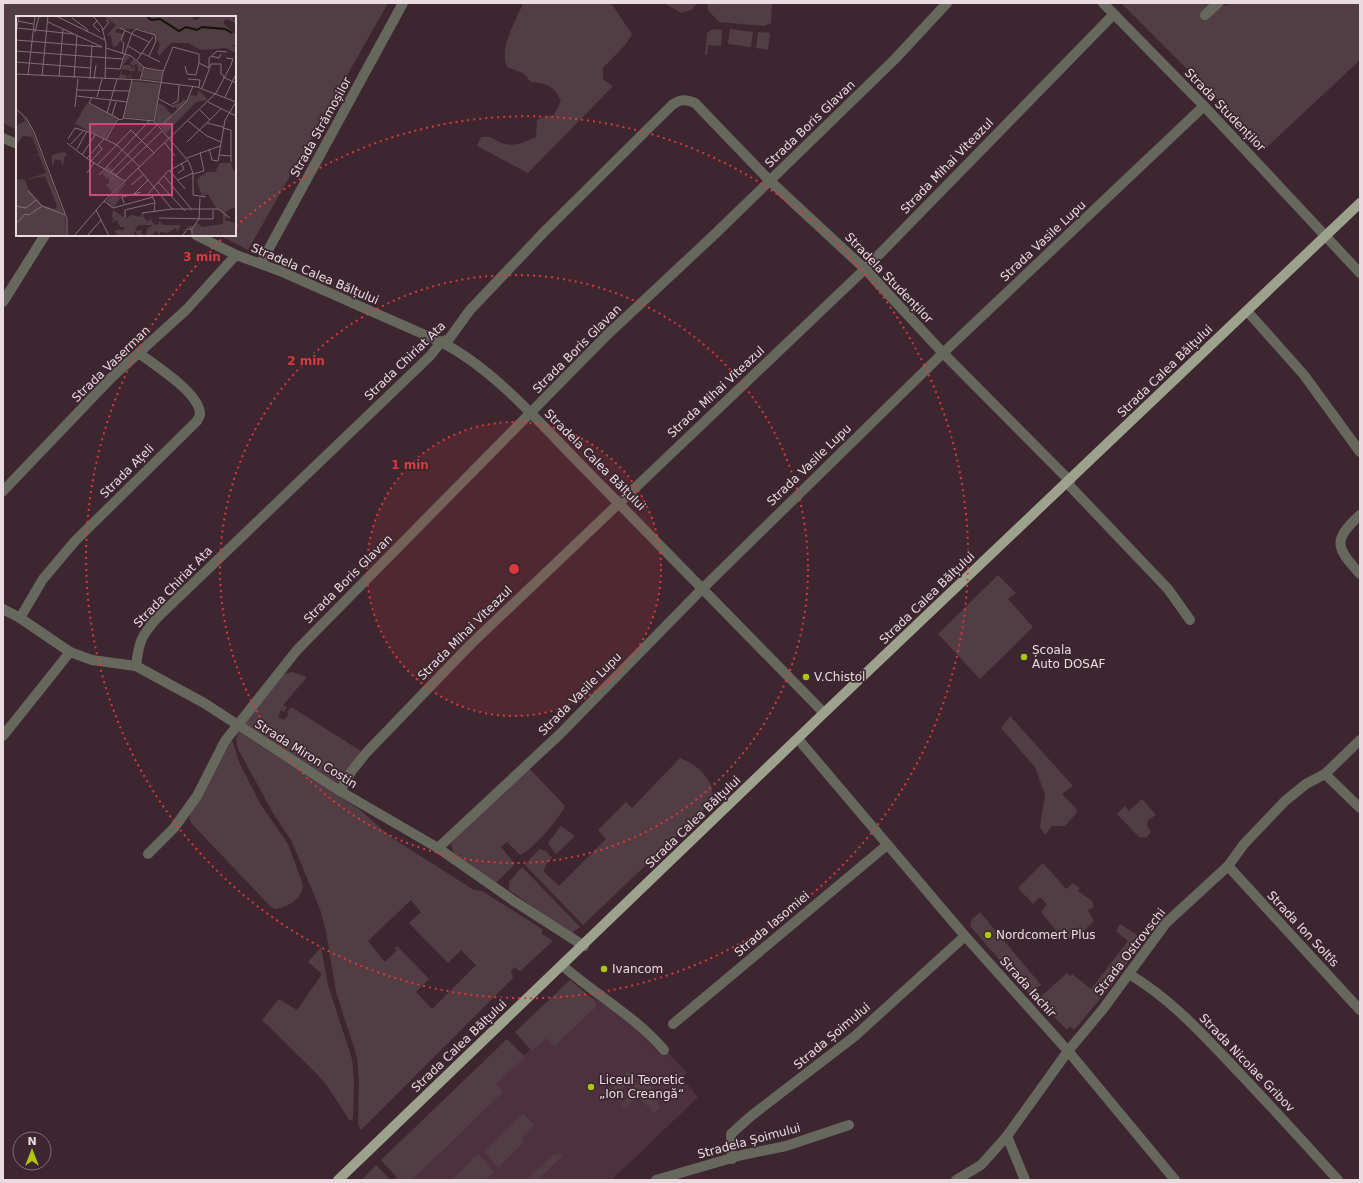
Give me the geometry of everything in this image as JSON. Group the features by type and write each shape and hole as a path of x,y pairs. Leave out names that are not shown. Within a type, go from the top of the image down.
{"main road":[{"name":"Strada Calea Bălțului","path":"338,1180 584,946 824,713 1360,203"}],"street":[{"name":"Strada Strămoșilor","path":"261,263 403,3"},
{"name":"Strada Boris Glavan","path":"148,854 174,828 197,796 218,752 297,650 531,414 607,335 770,181 895,59 947,3"},
{"name":"Strada Studenților","path":"1103,3 1204,106 1360,272"},
{"path":"1205,15 1218,3"},
{"name":"Strada Mihai Viteazul","path":"340,791 351,772 366,753 470,644 864,269 1114,14"},
{"name":"Stradela Studenților","path":"686,99 695,103 770,181 864,269 1068,482"},
{"name":"Strada Chiriat Ata","path":"136,666 138,648 143,634 158,617 430,356 441,342 449,339 470,310 545,231 672,104 679,100 686,99"},
{"name":"Strada Vasile Lupu","path":"438,848 560,734 702,589 943,353 1204,106"},
{"path":"3,138 16,144"},
{"path":"3,302 44,236"},
{"name":"Stradela Calea Bălțului","path":"198,236 236,255 261,263 441,342 454,349 484,370 531,414 824,713"},
{"name":"Strada Vaserman","path":"3,491 112,377 140,354 186,310 236,255"},
{"path":"1247,311 1304,375 1360,452"},
{"name":"Strada Ațeli","path":"20,618 43,579 76,540 197,421 200,415 201,409 189,392 140,354"},
{"path":"1068,482 1168,589 1190,620"},
{"path":"1360,515 1347,528 1340,539 1340,548 1360,574"},
{"name":"Strada Miron Costin","path":"3,609 20,618 70,652 92,660 136,666 204,703 237,726 340,791 438,848 514,901 584,946"},
{"path":"3,736 70,652"},
{"name":"Strada Iachir","path":"798,739 965,936 1068,1051 1175,1180"},
{"name":"Strada Ostrovschi","path":"956,1180 981,1165 1007,1136 1068,1051 1129,974 1166,923 1228,866 1244,844 1286,802 1306,784 1325,774 1360,740"},
{"path":"1325,774 1360,808"},
{"name":"Strada Iasomiei","path":"674,1024 888,845"},
{"name":"Strada Ion Soltîs","path":"1228,866 1360,1010"},
{"name":"Strada Șoimului","path":"732,1158 731,1134 735,1130 855,1036 965,936"},
{"path":"563,966 583,984 624,1012 644,1029 664,1050"},
{"name":"Strada Nicolae Gribov","path":"1129,974 1147,984 1186,1018 1288,1123 1338,1180"},
{"name":"Stradela Șoimului","path":"656,1180 732,1158 786,1146 848,1125"},
{"path":"1007,1136 1025,1180"}],"shaded area":[{"path":"3,3 388,3 248,250 221,236 236,236 236,16 16,16 16,130 3,123"},
{"path":"523,3 611,3 632,34 626,44 603,68 603,79 613,86 528,173 477,146 481,137 490,137 502,143 511,145 536,137 537,120 554,115 561,101 552,88 545,84 530,82 524,74 508,68 505,61 506,44"},
{"path":"664,3 698,3 691,10 681,13"},
{"path":"707,3 772,3 771,23 764,26 719,22 708,10"},
{"path":"1121,3 1223,3 1226,6 1229,3 1360,3 1360,60 1266,148"},
{"path":"713,29 722,30 721,46 708,45 707,55 705,55 707,33"},
{"path":"730,29 753,32 751,47 728,44"},
{"path":"758,32 770,33 768,50 756,48"},
{"path":"998,575 1016,593 1008,599 1033,627 980,679 938,634"},
{"path":"293,672 307,677 283,705 287,707 284,712 281,710 278,717 284,720 289,714 287,712 291,707 361,751 342,781 338,783 246,726 244,722 284,674"},
{"path":"1010,716 1073,786 1062,794 1078,811 1065,826 1052,826 1045,835 1040,827 1045,795 1035,767 1001,728"},
{"path":"239,732 359,809 392,838 474,890 482,891 542,929 542,934 553,941 520,971 514,967 511,972 513,978 361,1130 358,1124 359,1082 357,1057 336,992 326,931 320,909 292,842 273,813 238,749 236,739","holes":["411,900 421,912 409,923 448,963 461,950 476,965 432,1009 416,992 429,979 397,946 395,948 397,950 385,962 368,941"]},
{"path":"230,740 233,742 239,762 261,805 288,844 303,885 300,895 294,901 277,909 272,908 192,824 189,819 191,811"},
{"path":"680,758 699,769 704,774 711,786 713,801 583,925 525,865 539,849 546,851 552,858 545,865 546,867 543,871 559,886 606,839 598,830 626,802 632,808"},
{"path":"529,768 565,806 558,818 545,833 525,852 520,855 507,842 501,847 515,864 497,882 495,882 453,852 451,843"},
{"path":"1142,799 1156,815 1148,820 1147,826 1151,832 1146,838 1139,837 1117,814 1125,806 1129,811"},
{"path":"561,826 575,836 556,854 548,843"},
{"path":"1043,863 1066,889 1073,883 1080,888 1078,891 1092,901 1094,907 1088,910 1094,921 1077,938 1064,938 1060,935 1041,912 1047,904 1040,897 1033,904 1018,888"},
{"path":"522,867 580,927 570,933 509,890 509,882"},
{"path":"980,912 1041,985 1029,994 970,926 972,919"},
{"path":"1120,924 1136,934 1141,943 1115,981 1074,1030 1070,1026 1067,1030 1037,1000 1067,973 1070,976 1072,974 1091,989 1128,941 1116,931"},
{"path":"321,947 328,985 352,1059 354,1080 353,1118 350,1121 328,1087 317,1074 262,1020 279,999 297,1010 322,974 308,962"},
{"path":"570,980 594,1000 596,1007 554,1046 546,1038 532,1051 515,1032"},
{"name":"Liceul Teoretic „Ion Creangă“","path":"588,995 626,1017 660,1054 666,1050 687,1073 681,1077 698,1097 638,1155 611,1180 393,1180"},
{"path":"507,1039 525,1057 496,1084 503,1091 502,1093 412,1180 399,1180 381,1160"},
{"path":"628,1071 634,1077 612,1099 607,1094"},
{"path":"645,1075 653,1083 651,1085 660,1108 654,1113 638,1096 624,1109 620,1105 634,1092 631,1088"},
{"path":"523,1114 534,1125 521,1138 524,1142 498,1168 484,1151"},
{"path":"555,1153 557,1155 560,1153 562,1156 538,1180 526,1180"},
{"path":"479,1155 494,1172 485,1180 452,1180 474,1157"},
{"path":"376,1165 391,1180 362,1180"}],"place":[{"name":"Școala Auto DOSAF","path":"1024,657"},
{"name":"V.Chistol","path":"806,677"},
{"name":"Nordcomert Plus","path":"988,935"},
{"name":"Ivancom","path":"604,969"},
{"name":"Liceul Teoretic „Ion Creangă“","path":"591,1087"}]}
